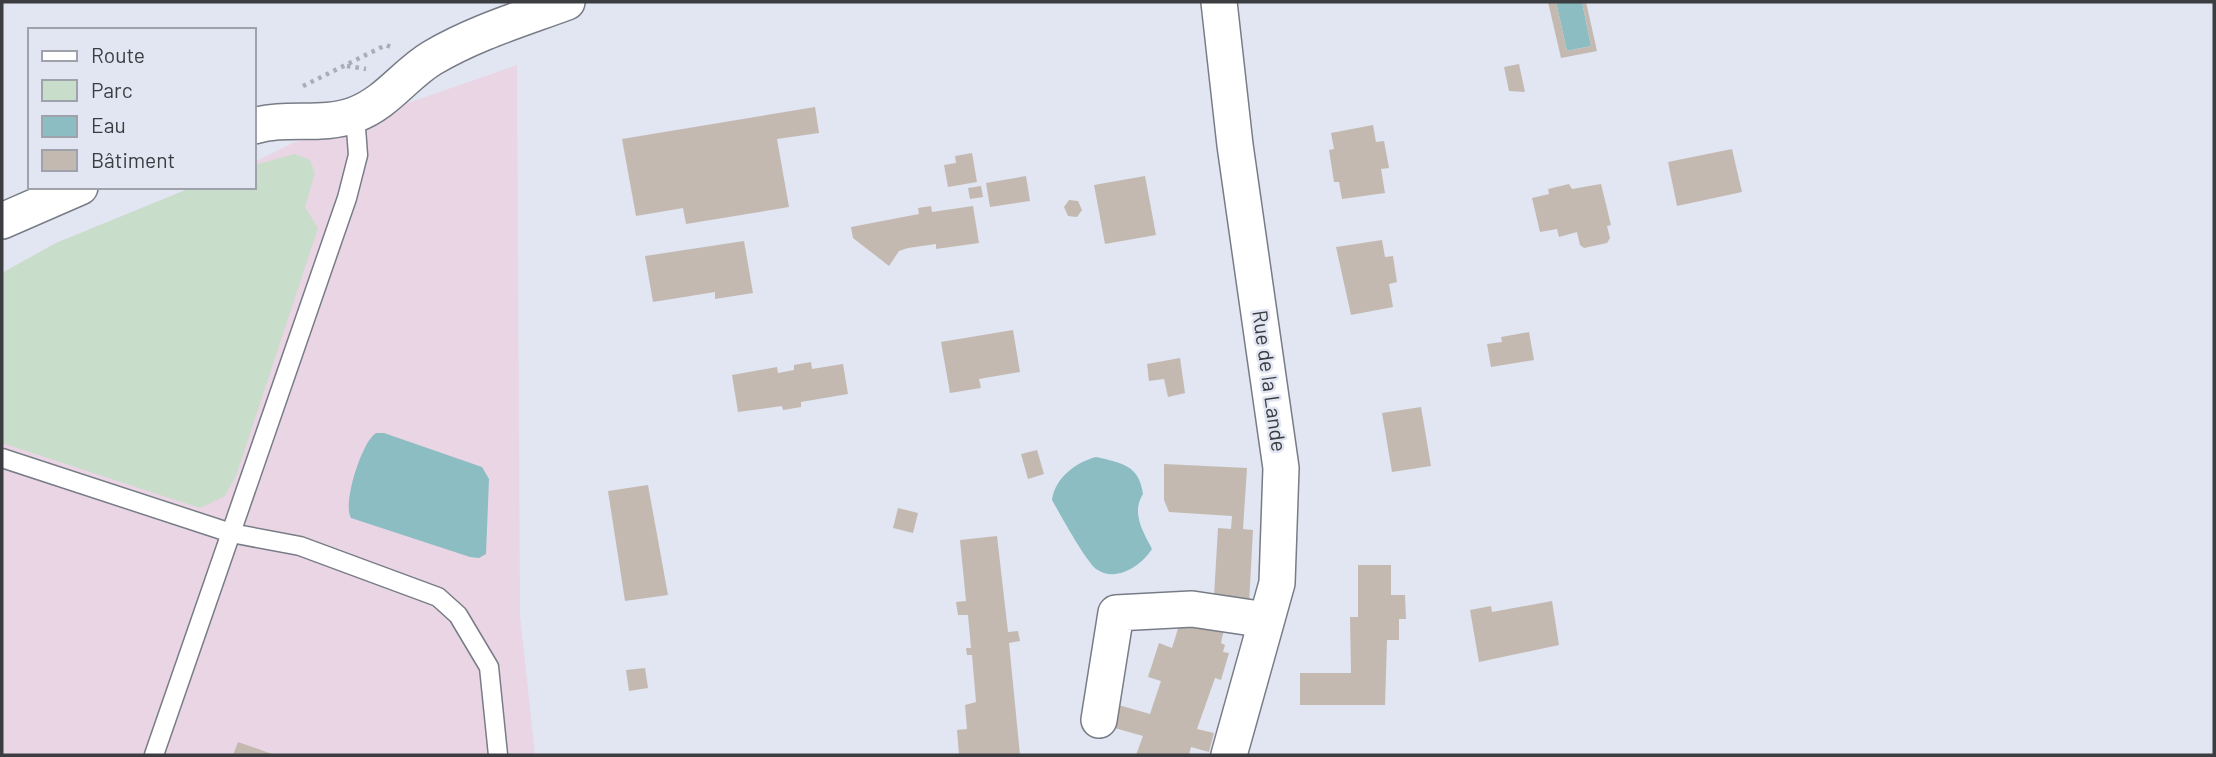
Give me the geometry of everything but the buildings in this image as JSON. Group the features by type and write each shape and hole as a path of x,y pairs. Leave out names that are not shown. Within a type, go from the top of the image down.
{"street":[{"path":"256,125 271,121 315,124 355,115 397,90 430,59 482,33 566,2"},
{"name":"Rue de la Lande","path":"1219,2 1235,145 1281,468 1278,570 1229,755"},
{"path":"2,221 75,189"},
{"path":"1099,720 1116,613 1192,609 1266,620"}],"lane":[{"path":"154,755 347,198 358,155 355,115"},
{"path":"2,458 231,533 300,547 438,597 458,615 489,667 498,755"}],"path":[{"path":"347,66 348,62 386,46 395,49"}],"shaded area":[{"path":"517,65 520,615 535,755 2,755 2,273 56,243 188,189 256,189 256,161 293,143"}],"green space":[{"path":"295,154 310,160 315,173 305,207 318,228 236,476 225,496 200,508 2,443 2,273 56,243 188,189 256,189 256,164"}],"water":[{"path":"1556,2 1582,2 1591,46 1567,51"},
{"path":"376,433 384,433 482,467 489,479 486,554 479,558 470,557 351,518 349,500 355,473 365,448"},
{"path":"1096,457 1128,467 1141,484 1143,494 1138,515 1152,549 1135,566 1120,573 1104,573 1091,564 1052,500 1057,485 1068,472"}]}
